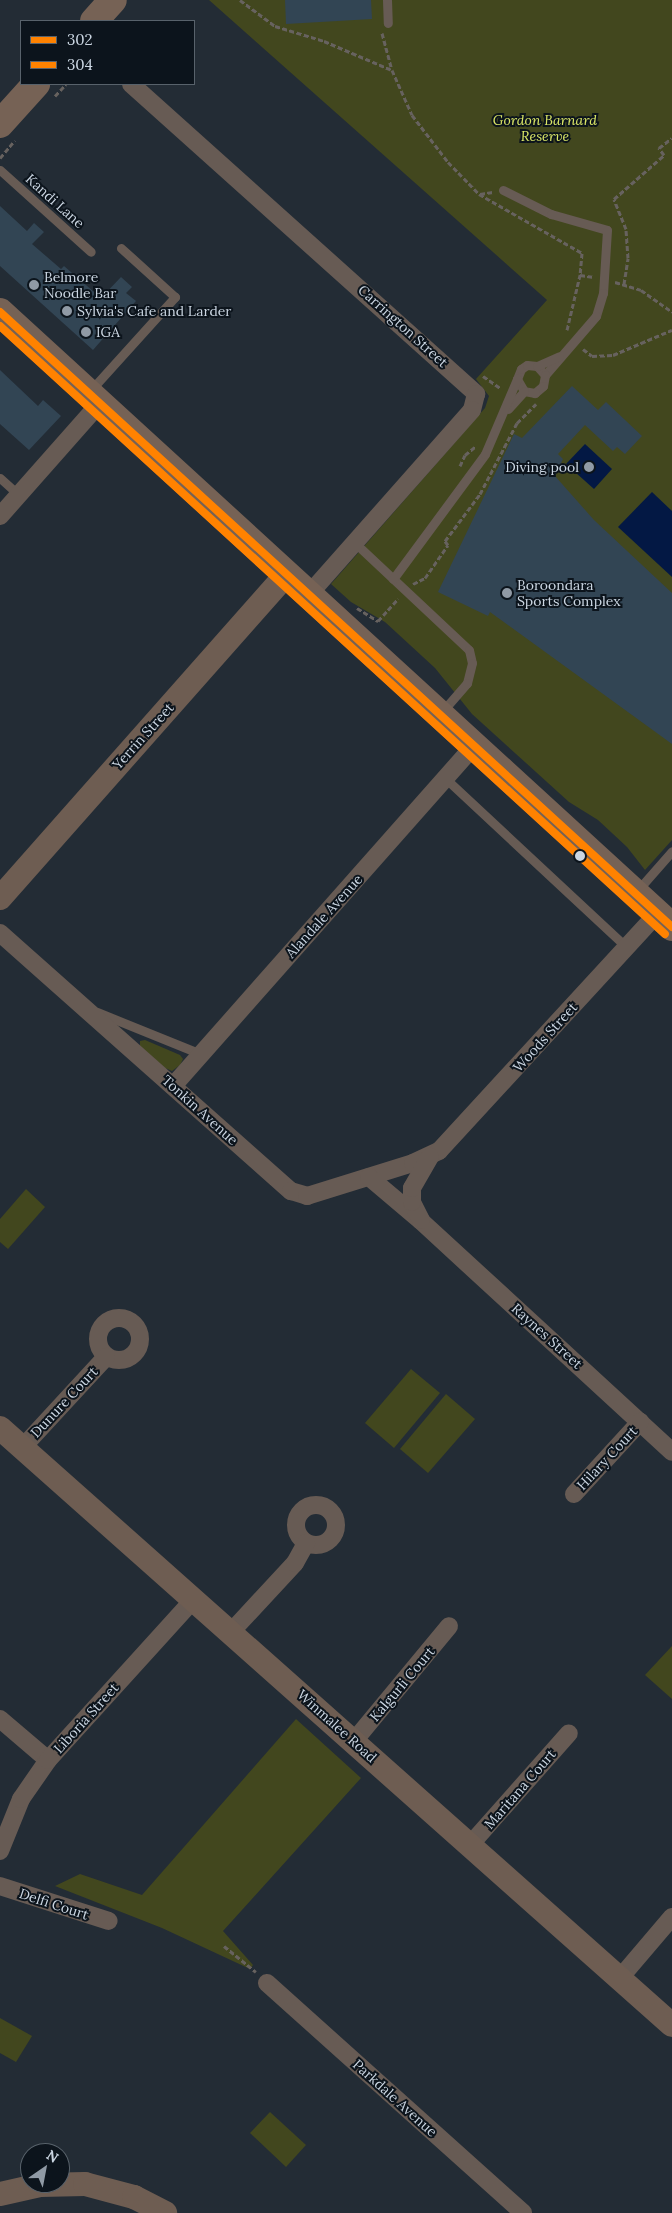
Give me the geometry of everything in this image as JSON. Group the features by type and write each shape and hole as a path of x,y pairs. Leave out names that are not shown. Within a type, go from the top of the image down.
{"main road":[{"path":"95,20 113,0"},
{"path":"0,124 35,85"},
{"path":"0,312 665,920"}],"street":[{"name":"Carrington Street","path":"132,85 476,394 472,410 309,594"},
{"path":"0,516 19,495 94,398"},
{"name":"Yerrin Street","path":"0,898 287,574"},
{"name":"Alandale Avenue","path":"173,1086 474,746"},
{"name":"Woods Street","path":"430,1157 453,1139 626,948 665,920"},
{"name":"Tonkin Avenue","path":"0,933 297,1195 315,1194 430,1157"},
{"name":"Raynes Street","path":"421,1221 412,1202 412,1188 430,1157"},
{"name":"Raynes Street","path":"369,1178 421,1221 672,1452"},
{"name":"Dunure Court","path":"22,1448 106,1357"},
{"name":"Hilary Court","path":"574,1494 640,1422"},
{"name":"Winmalee Road","path":"0,1428 672,2025"},
{"path":"231,1632 295,1563 306,1543"},
{"name":"Liboria Street","path":"0,1851 21,1799 48,1760 194,1599"},
{"name":"Kalgurli Court","path":"354,1741 449,1626"},
{"path":"0,1719 48,1760"},
{"name":"Maritana Court","path":"470,1845 568,1733"},
{"name":"Delfi Court","path":"0,1886 109,1922"},
{"path":"620,1978 672,1917"},
{"name":"Parkdale Avenue","path":"267,1983 523,2213"},
{"path":"0,2194 40,2184 85,2184 134,2197 164,2213"}],"lane":[{"path":"387,0 388,23"},
{"name":"Kandi Lane","path":"0,170 91,252"},
{"path":"503,190 542,211 607,230 604,278 596,316 578,341 562,355 545,375 545,383 538,391 524,391 505,413"},
{"path":"94,398 175,297 121,248"},
{"path":"393,579 479,464 505,413 523,367 537,366 562,355"},
{"path":"537,366 545,375"},
{"path":"517,379 524,391"},
{"path":"0,478 19,495"},
{"path":"354,543 465,645 471,657 467,683 440,714"},
{"path":"445,778 626,948"},
{"path":"635,893 672,850"},
{"path":"82,1006 201,1054"}],"path":[{"path":"240,0 275,26 324,40 392,70"},
{"path":"388,23 380,26 392,70 412,115 448,162 479,194 582,253 580,275 604,278 641,290 672,312"},
{"path":"624,284 628,258 626,229 614,199 664,155 659,148 672,138"},
{"path":"578,354 583,349 592,356 613,355 672,330"},
{"path":"350,604 378,621 406,591 425,578 448,545 446,541 480,494 517,424 542,397"},
{"path":"224,1946 267,1983"}],"green space":[{"name":"Gordon Barnard Reserve","path":"209,0 672,0 672,840 645,870 627,847 598,820 569,802 472,714 435,668 385,622 351,602 331,584 485,408 489,396 476,379 547,300"},
{"path":"145,1040 180,1055 183,1059 180,1065 172,1071 165,1068 140,1046 140,1041"},
{"path":"26,1189 45,1207 8,1249 0,1242 0,1219"},
{"path":"411,1369 440,1393 394,1448 365,1423"},
{"path":"446,1394 475,1419 428,1473 400,1449"},
{"path":"672,1646 672,1699 645,1675"},
{"path":"296,1719 361,1778 223,1931 253,1965 250,1969 162,1928 55,1886 80,1874 142,1895"},
{"path":"0,2018 32,2036 16,2062 0,2053"},
{"path":"270,2112 306,2145 286,2167 250,2133"}],"water":[{"name":"Diving pool","path":"585,444 612,469 594,489 566,464"},
{"path":"652,492 672,511 672,577 618,527"}],"building":[{"path":"285,0 371,0 372,19 286,24"},
{"path":"0,206 27,231 34,223 44,232 32,244 61,269 64,266 101,298 121,277 132,287 126,293 136,301 93,350 0,266"},
{"path":"0,370 38,406 43,400 61,416 29,450 0,424"},
{"path":"572,386 598,410 606,402 642,436 625,454 617,447 613,451 585,425 558,454 563,459 555,476 594,520 672,593 672,744 490,612 488,616 438,592 514,434 522,438"}],"transit line":[{"name":"302","path":"0,312 672,927"},
{"name":"304","path":"0,326 665,934"}],"place":[{"name":"Belmore Noodle Bar","path":"34,285"},
{"name":"Sylvia's Cafe and Larder","path":"67,311"},
{"name":"IGA","path":"86,332"},
{"name":"Diving pool","path":"589,467"},
{"name":"Boroondara Sports Complex","path":"507,593"}]}
